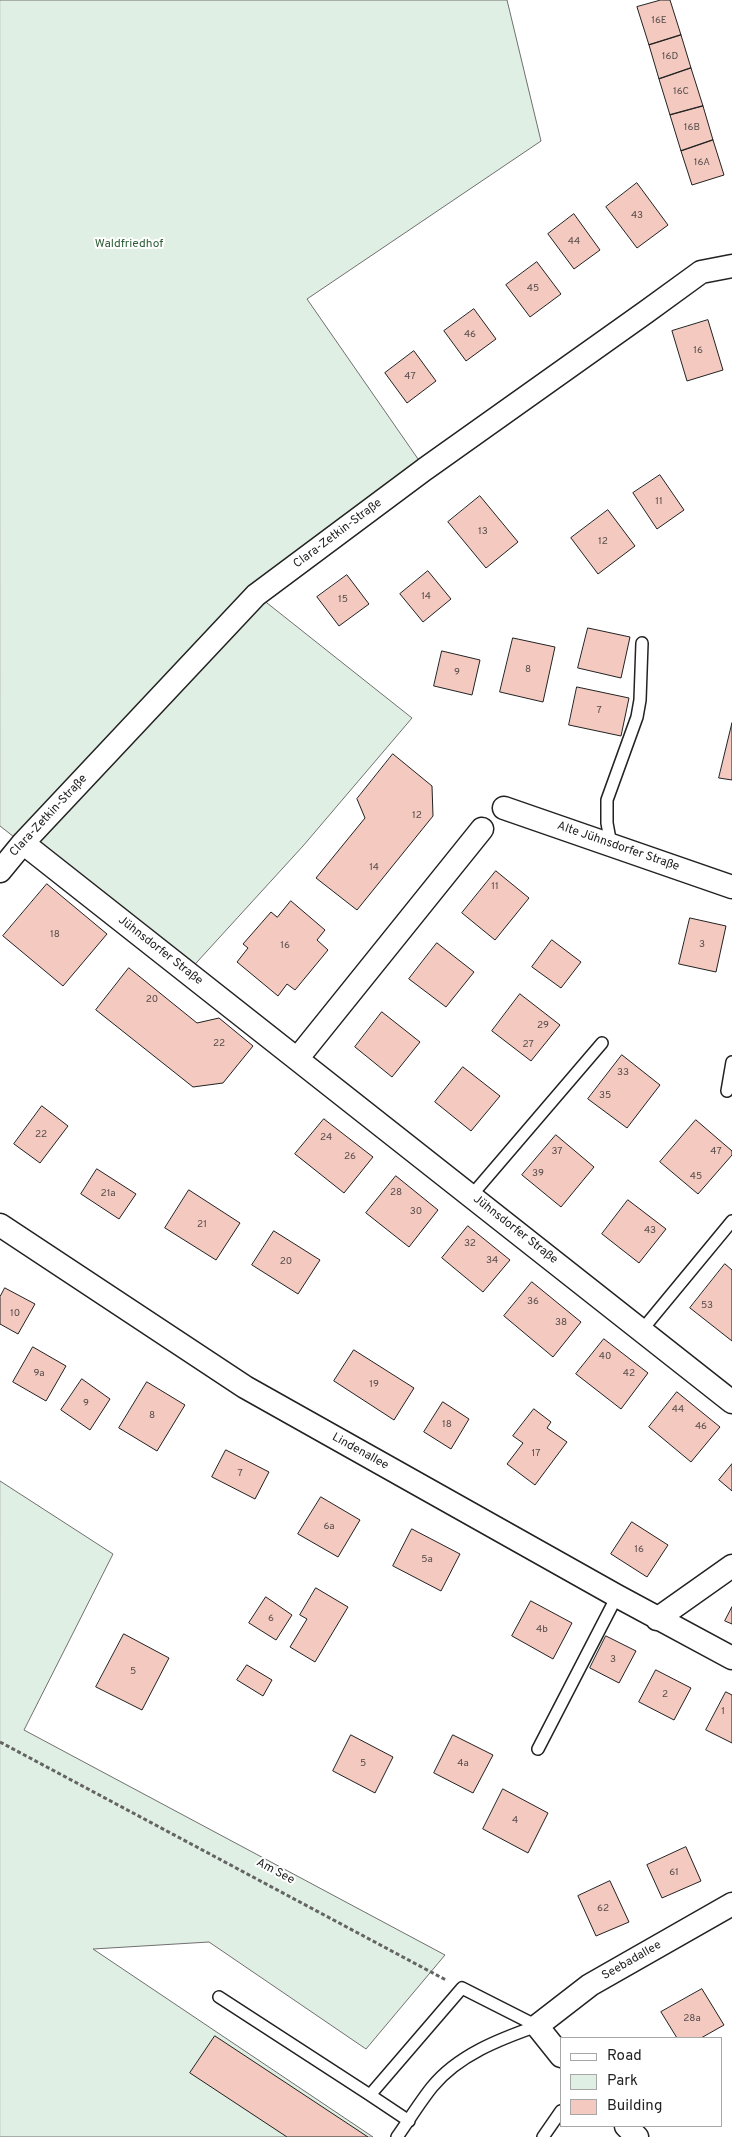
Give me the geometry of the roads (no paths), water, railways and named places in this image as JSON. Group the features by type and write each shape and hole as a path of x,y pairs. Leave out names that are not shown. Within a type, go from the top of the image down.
{"street":[{"name":"Clara-Zetkin-Straße","path":"0,872 23,843 256,595 425,469 701,272 732,266"},
{"name":"Alte Jühnsdorfer Straße","path":"504,808 732,887"},
{"path":"297,1059 482,829"},
{"name":"Jühnsdorfer Straße","path":"23,843 732,1402"},
{"name":"Lindenallee","path":"0,1225 245,1388 657,1619 732,1658"},
{"path":"657,1619 732,1566"},
{"name":"Seebadallee","path":"537,2026 590,1985 732,1904"},
{"path":"537,2026 560,2055"},
{"path":"627,2127 637,2137"}],"lane":[{"path":"611,845 607,823 607,800 637,717 640,700 642,643"},
{"path":"471,1196 602,1043"},
{"path":"726,1091 732,1062"},
{"path":"642,1330 732,1221"},
{"path":"538,1749 617,1596"},
{"path":"370,2095 462,1988 537,2026"},
{"path":"219,1997 408,2120"},
{"path":"397,2137 433,2086 464,2059 501,2039 537,2026"},
{"path":"543,2137 560,2112"}],"park label":[{"name":"Waldfriedhof","path":"129,245"}]}
